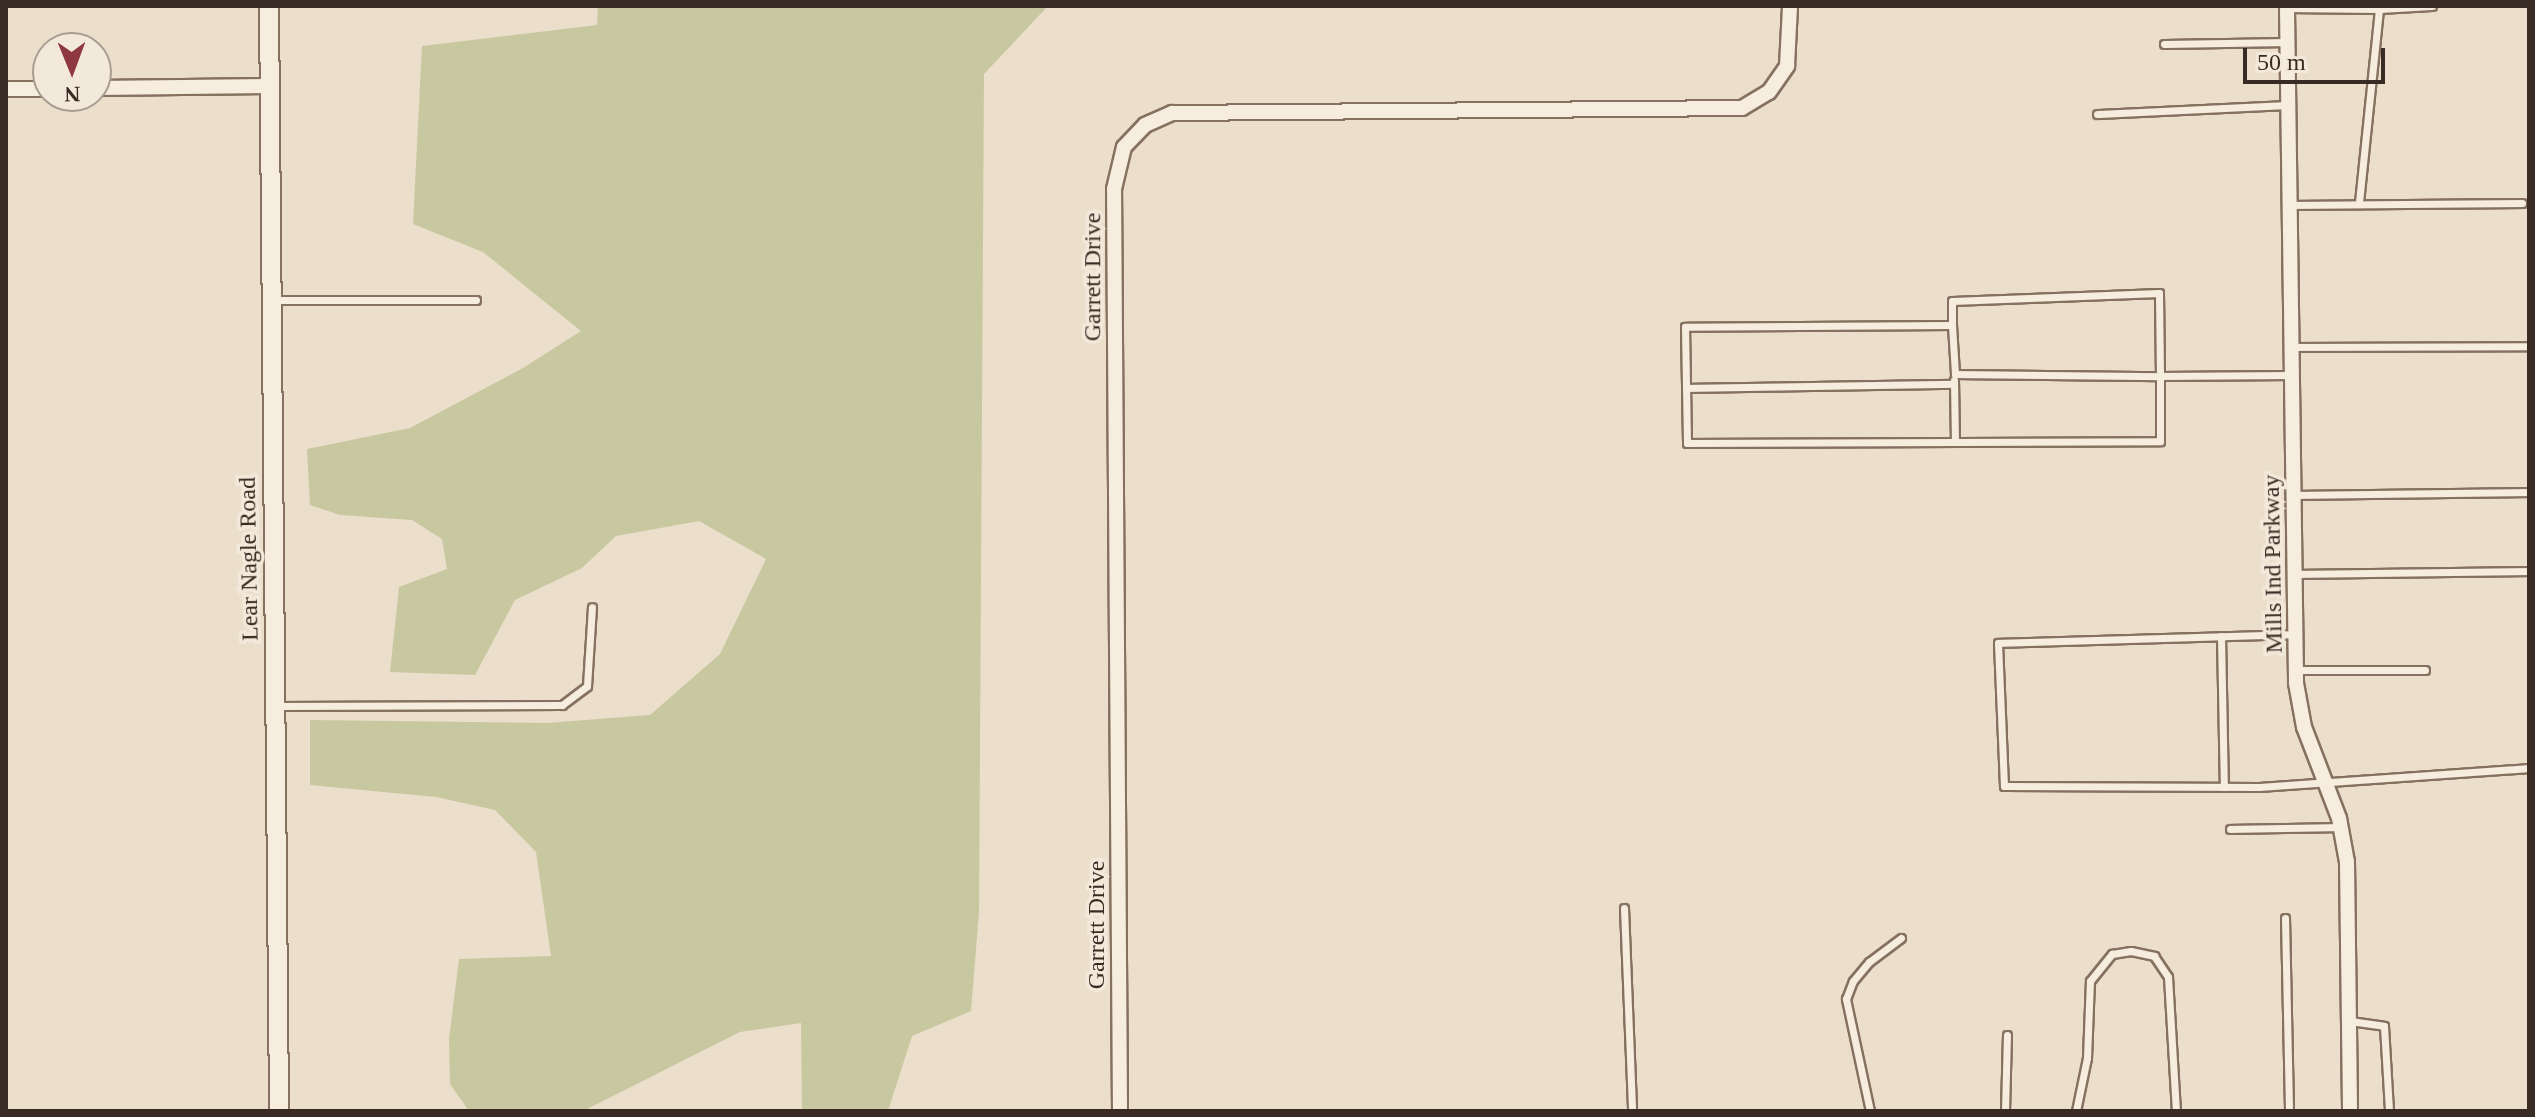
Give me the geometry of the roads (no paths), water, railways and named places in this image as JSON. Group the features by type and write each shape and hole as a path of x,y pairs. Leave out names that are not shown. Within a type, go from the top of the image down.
{"street":[{"name":"Lear Nagle Road","path":"269,6 279,1111"},
{"name":"Garrett Drive","path":"1120,1111 1114,181 1124,147 1145,125 1172,113 1736,109 1769,92 1789,59 1790,6"},
{"name":"Mills Ind Parkway","path":"2287,7 2296,670 2304,727 2341,827 2349,885 2350,1111"},
{"path":"112,88 269,86"},
{"path":"6,89 32,89"}],"lane":[{"path":"2287,7 2379,9 2432,6"},
{"path":"2359,204 2379,9"},
{"path":"2164,44 2288,42"},
{"path":"2097,114 2289,105"},
{"path":"2290,205 2522,203"},
{"path":"1952,325 1685,327 1687,443 2160,441 2159,293 1952,301 1955,441"},
{"path":"271,300 476,300"},
{"path":"2292,347 2529,346"},
{"path":"1955,374 2292,375"},
{"path":"1686,388 1953,384"},
{"path":"2294,495 2529,492"},
{"path":"2295,574 2529,571"},
{"path":"275,706 562,705 587,686 592,607"},
{"path":"2295,634 1998,643 2004,786 2224,787 2529,768"},
{"path":"2221,636 2224,787"},
{"path":"2296,670 2425,670"},
{"path":"2230,829 2341,827"},
{"path":"1624,908 1632,1111"},
{"path":"2285,918 2289,1111"},
{"path":"1870,1111 1846,999 1853,981 1869,962 1901,938"},
{"path":"2076,1111 2087,1058 2090,981 2112,954 2131,951 2154,956 2168,977 2176,1111"},
{"path":"2350,1021 2384,1026 2389,1111"},
{"path":"2005,1111 2007,1035"}]}
